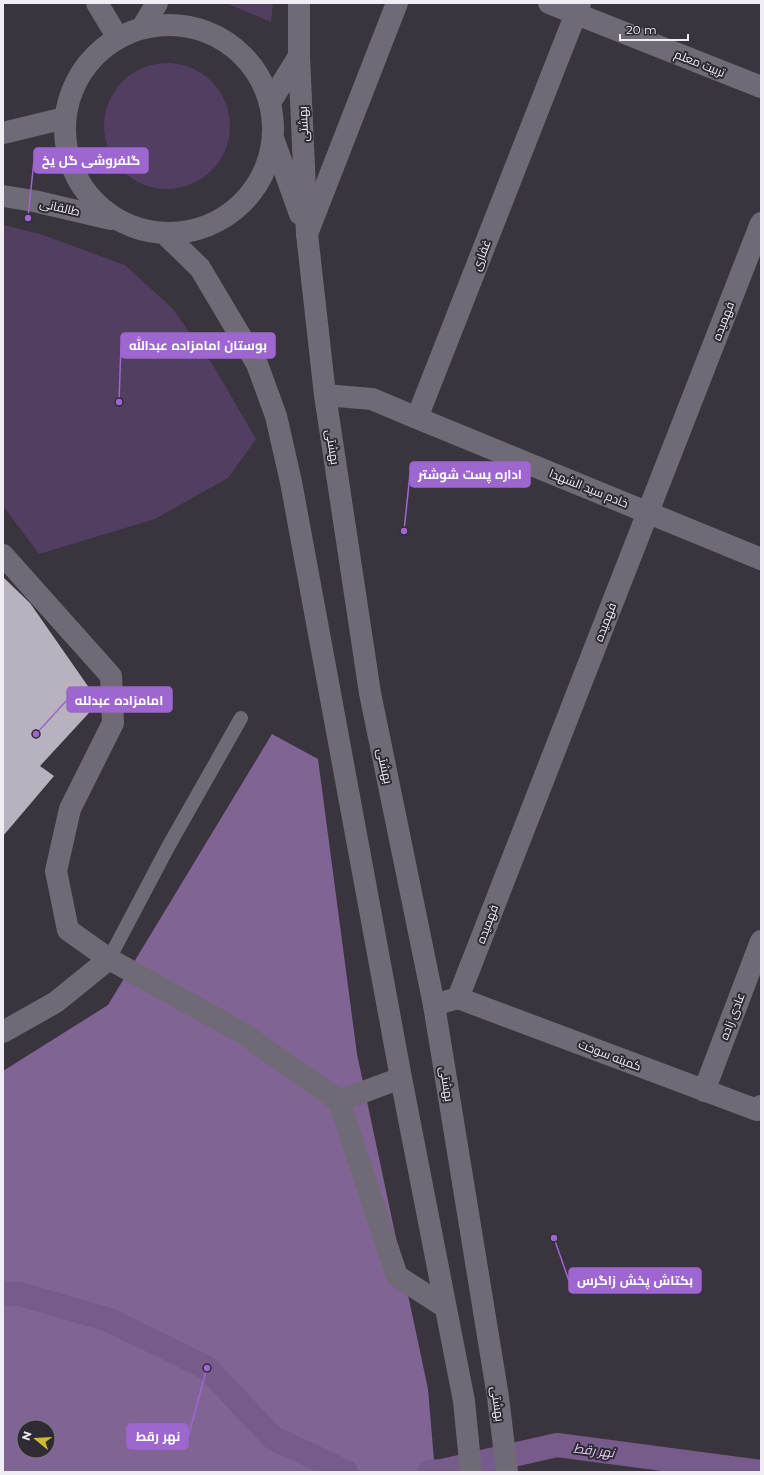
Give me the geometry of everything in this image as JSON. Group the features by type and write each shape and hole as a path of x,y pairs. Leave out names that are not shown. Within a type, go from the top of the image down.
{"street":[{"path":"97,3 118,38"},
{"path":"142,28 156,3"},
{"name":"بهشتی","path":"299,3 299,56 308,234 325,395 370,693 434,1005 498,1397 507,1472"},
{"path":"308,234 397,3"},
{"name":"تربیت معلم","path":"549,3 578,8 761,87"},
{"name":"غفاری","path":"417,418 578,8"},
{"path":"174,24 200,29 235,47 257,71 270,101 274,121 274,141 266,172 249,198 225,218 197,231 166,235 135,229 117,221 93,202 76,177 66,148 65,118 74,86 92,58 118,38 142,28 174,24"},
{"path":"270,101 299,56"},
{"path":"3,133 65,118"},
{"path":"274,141 308,234"},
{"name":"طالقانی","path":"3,196 34,201 117,221"},
{"name":"فهمیده","path":"458,998 761,223"},
{"path":"166,235 200,268 257,364 276,416 292,490 401,1078 464,1401 472,1472"},
{"path":"325,395 372,399 417,418"},
{"name":"خادم سید الشهدا","path":"417,418 761,559"},
{"path":"3,555 111,676 113,722 70,809 56,871 68,930 109,959 244,1034 339,1101 397,1276 445,1307"},
{"name":"عادی زاده","path":"704,1091 761,941"},
{"path":"3,1032 56,1002 109,959"},
{"path":"434,1005 458,998"},
{"name":"کمیته سوخت","path":"458,998 757,1110 761,1106"},
{"path":"339,1101 401,1078"}],"lane":[{"path":"109,959 168,846 241,718"}],"shaded area":[{"path":"226,3 273,3 271,22"},
{"path":"173,63 197,70 212,81 223,96 229,114 229,138 223,156 212,171 197,182 179,188 161,189 137,182 122,171 111,156 105,138 104,120 111,96 122,81 137,70 155,64"},
{"path":"3,225 40,234 125,265 172,308 213,365 256,439 228,478 155,519 39,554 3,506"},
{"path":"272,734 318,759 357,1054 428,1389 435,1472 3,1472 3,1071 108,1005"}],"building":[{"path":"3,577 30,603 99,702 40,766 54,776 3,836"}],"waterway":[{"name":"نهر رقط","path":"3,1294 20,1294 109,1320 207,1368 273,1438 346,1472"},
{"name":"نهر رقط","path":"429,1472 442,1471 557,1445 761,1472"}],"place":[{"name":"گلفروشی گل یخ","path":"28,218"},
{"name":"بوستان امامزاده عبدالله","path":"119,402"},
{"name":"اداره پست شوشتر","path":"404,531"},
{"name":"امامزاده عبدلله","path":"36,734"},
{"name":"بکتاش پخش زاگرس","path":"554,1238"},
{"name":"نهر رقط","path":"207,1368"}]}
